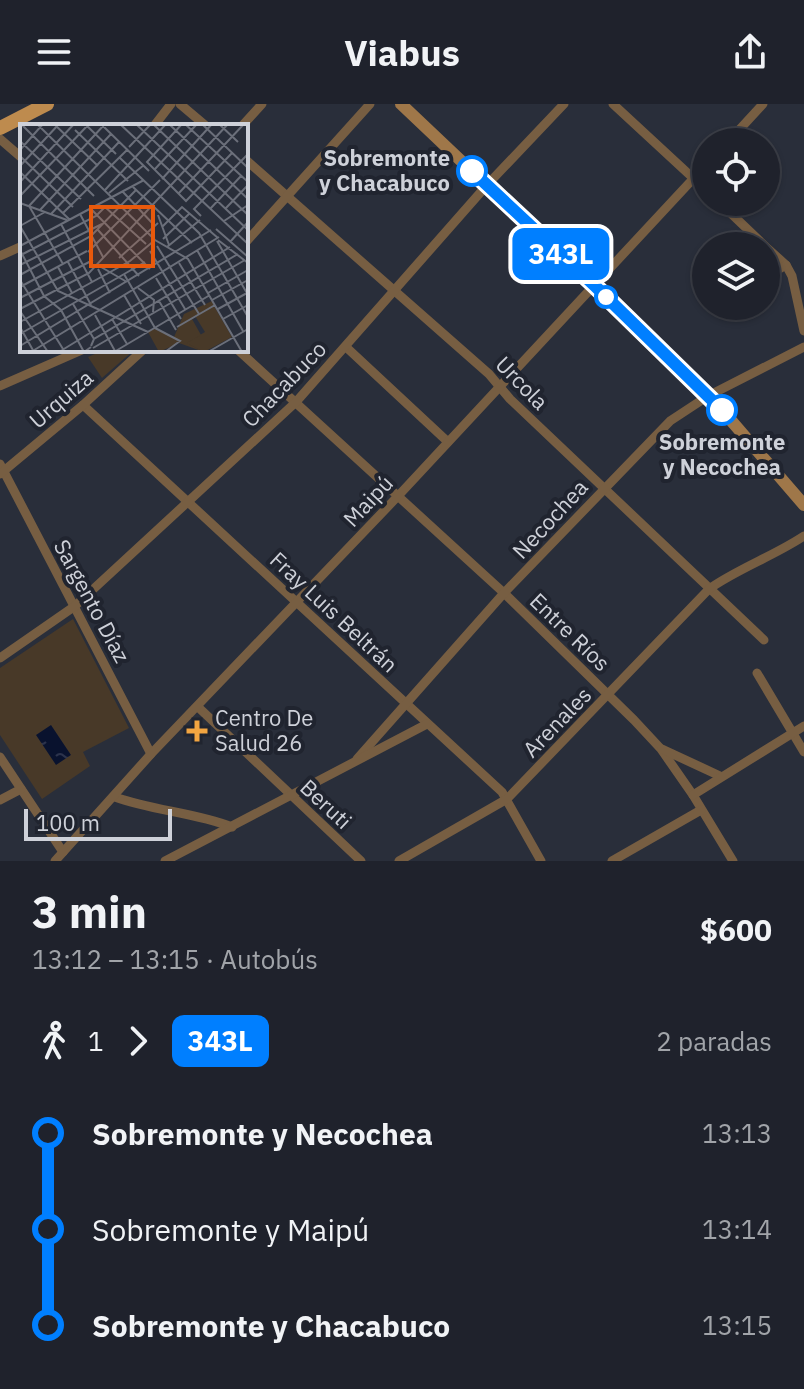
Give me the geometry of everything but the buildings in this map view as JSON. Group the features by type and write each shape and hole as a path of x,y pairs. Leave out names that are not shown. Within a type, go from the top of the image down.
{"main road":[{"path":"0,128 47,104"},
{"path":"401,104 708,396 804,505"}],"street":[{"path":"156,124 171,104"},
{"path":"180,104 204,124"},
{"path":"244,124 262,104"},
{"path":"248,240 370,104"},
{"name":"Chacabuco","path":"0,658 75,606 296,402 487,185 564,104"},
{"path":"613,104 692,177"},
{"path":"741,128 763,104"},
{"path":"0,139 20,156"},
{"name":"Urcola","path":"248,162 489,374 499,388 764,640"},
{"name":"Maipú","path":"55,861 151,754 399,495 692,179"},
{"path":"734,216 751,232"},
{"path":"0,256 20,247"},
{"path":"780,259 792,276 804,331"},
{"path":"780,269 786,265"},
{"path":"346,347 448,442"},
{"name":"Necochea","path":"357,759 504,593 670,421 708,396 804,347"},
{"path":"0,386 77,352"},
{"name":"Urquiza","path":"1,470 83,405 141,352"},
{"name":"Entre Ríos","path":"240,352 504,593 661,749 733,861"},
{"name":"Fray Luis Beltrán","path":"83,405 507,799 541,861"},
{"name":"Sargento Díaz","path":"1,470 151,754"},
{"name":"Arenales","path":"399,861 507,799 709,589 729,575 785,549 804,536"},
{"path":"757,673 804,752"},
{"name":"Beruti","path":"198,707 361,861"},
{"name":"Necochea","path":"165,861 427,724"},
{"path":"693,795 804,726"},
{"name":"Entre Ríos","path":"661,749 720,776"},
{"path":"0,757 63,852"},
{"path":"0,800 21,789"},
{"path":"115,797 232,827"},
{"path":"612,861 701,810"}],"shaded area":[{"path":"99,352 132,352 102,378 88,357"},
{"path":"73,619 129,728 83,752 90,766 42,799 0,735 0,668"}],"water":[{"path":"51,725 71,755 56,765 36,735"}],"bus line":[{"name":"343L","path":"472,171 722,410"}],"place":[{"name":"Sobremonte y Chacabuco","path":"472,171"},
{"name":"Sobremonte y Necochea","path":"722,410"},
{"name":"Centro De Salud 26","path":"197,731"}]}
